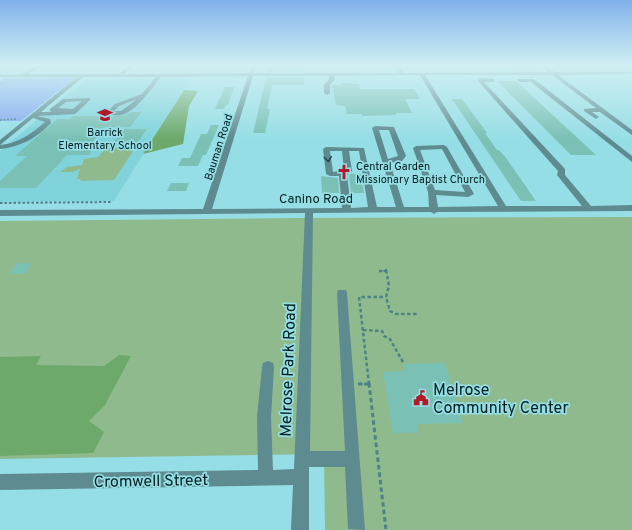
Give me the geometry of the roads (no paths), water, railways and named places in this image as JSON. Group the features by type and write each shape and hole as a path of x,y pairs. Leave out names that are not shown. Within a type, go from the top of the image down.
{"street":[{"path":"0,143 65,90"},
{"path":"143,94 117,105 110,112 118,114 128,111 147,90"},
{"name":"Bauman Road","path":"207,211 246,90"},
{"path":"431,90 504,210"},
{"path":"489,90 562,171 561,175 590,209"},
{"path":"545,90 632,160"},
{"path":"574,90 632,132"},
{"path":"33,116 68,114 74,111 88,99 65,100 52,110 74,111"},
{"path":"567,107 575,107"},
{"path":"596,117 584,108 601,110"},
{"path":"0,147 20,144 29,140 48,123 48,120 44,118 33,116"},
{"path":"386,162 402,156 392,128 375,128 401,211"},
{"path":"434,211 432,192 416,148 444,148 470,194 466,196"},
{"path":"345,149 348,171 343,174 330,174 326,149 345,149 362,149 373,211"},
{"path":"343,174 347,211"},
{"path":"432,192 454,192 466,196 474,210"},
{"name":"Canino Road","path":"0,213 207,211 309,212 632,208"},
{"path":"94,221 100,212"},
{"name":"Melrose Park Road","path":"300,530 309,212"},
{"path":"66,222 72,213"},
{"path":"342,293 357,529"},
{"path":"266,478 264,417 268,367"},
{"path":"302,459 353,458"},
{"name":"Cromwell Street","path":"0,482 302,477"}],"place":[{"name":"Barrick Elementary School","path":"105,115"},
{"name":"Central Garden Missionary Baptist Church","path":"344,172"},
{"name":"Melrose Community Center","path":"421,398"}]}
